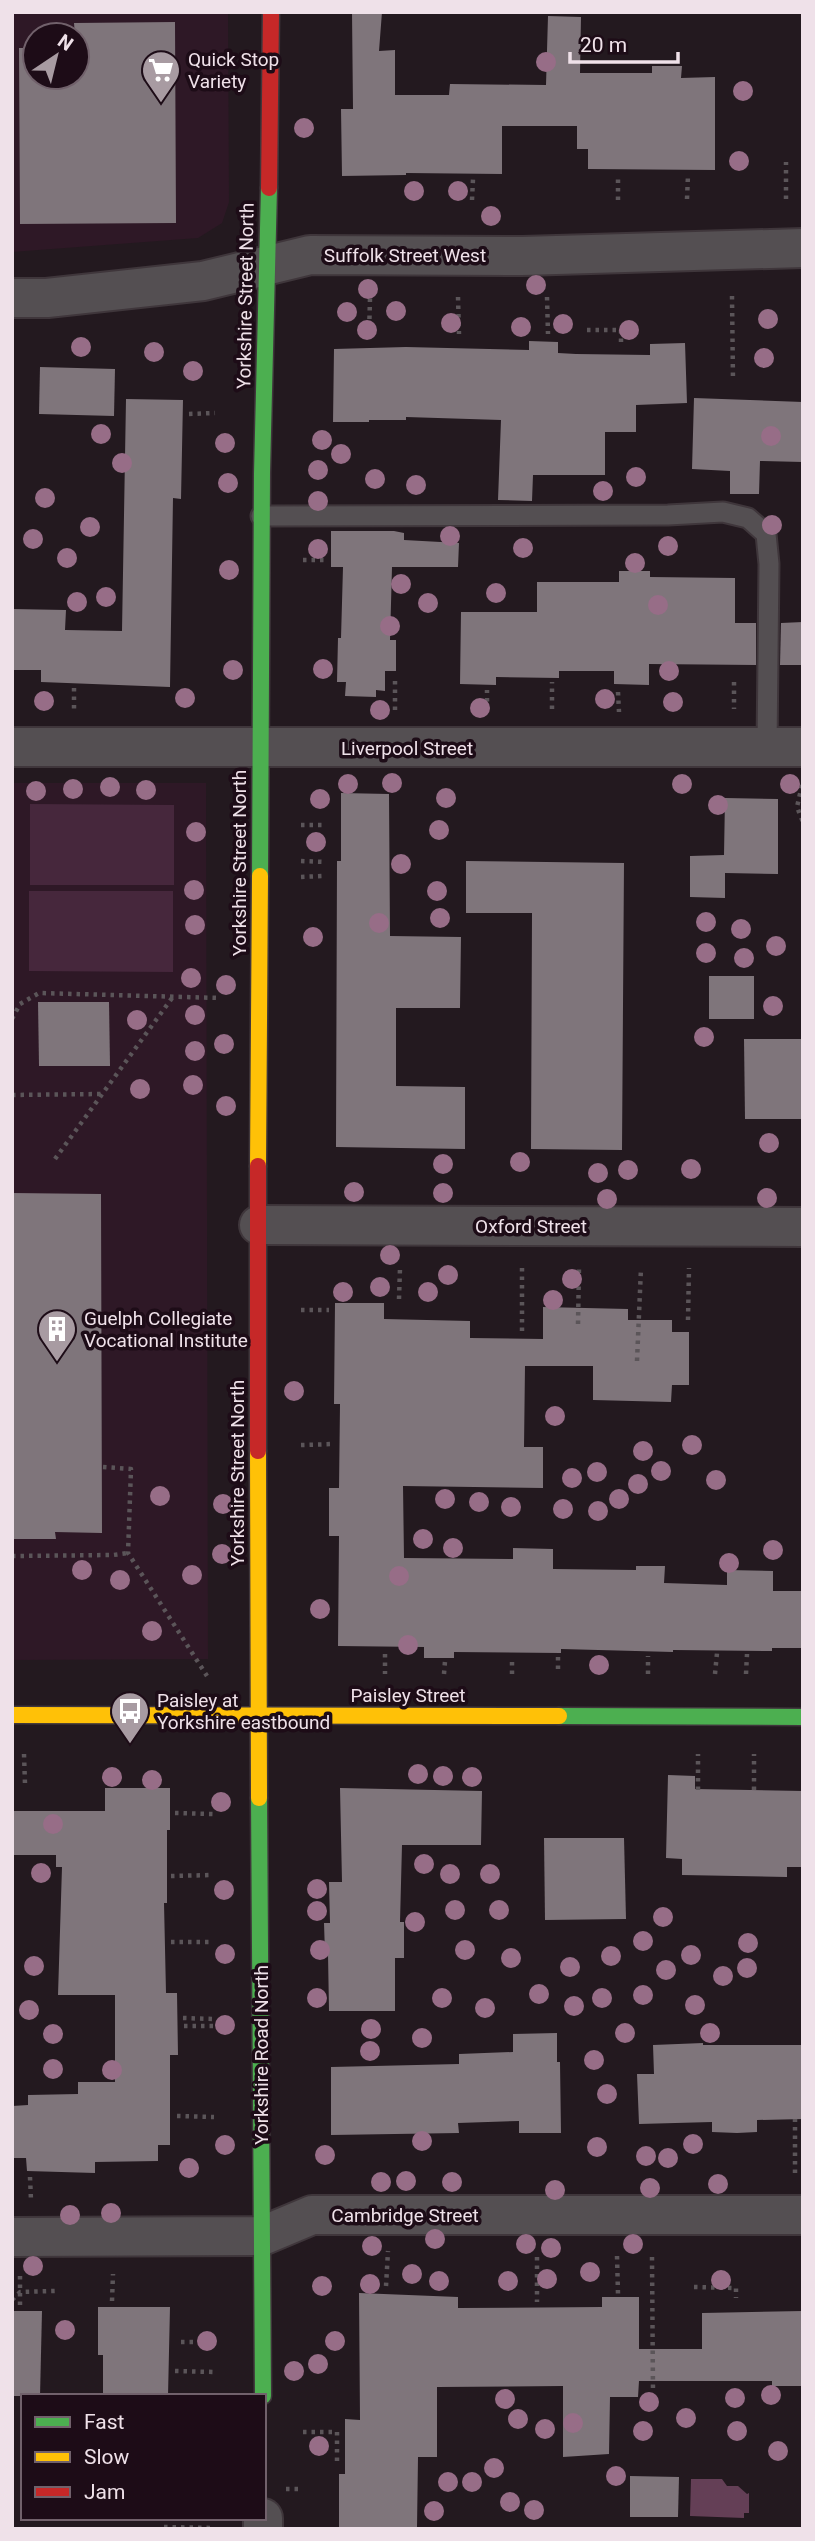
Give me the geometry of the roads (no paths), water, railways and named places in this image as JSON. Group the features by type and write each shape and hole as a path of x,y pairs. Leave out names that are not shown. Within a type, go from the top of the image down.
{"street":[{"name":"Yorkshire Street North","path":"259,1715 261,516 270,216 268,184 271,12"},
{"name":"Suffolk Street West","path":"12,298 47,298 203,281 310,255 522,256 803,248"},
{"name":"Liverpool Street","path":"12,747 785,747"},
{"name":"Oxford Street","path":"259,1225 803,1227"},
{"name":"Paisley Street","path":"12,1715 803,1717"},
{"name":"Yorkshire Road North","path":"259,1715 263,2394"},
{"name":"Cambridge Street","path":"16,2255 262,2236 312,2215 803,2215"}],"lane":[{"path":"261,516 668,515 723,512 748,518 766,534 785,747"}],"place":[{"name":"Quick Stop Variety","path":"161,104"},
{"name":"Guelph Collegiate Vocational Institute","path":"57,1363"},
{"name":"Paisley at Yorkshire eastbound","path":"130,1745"}]}
